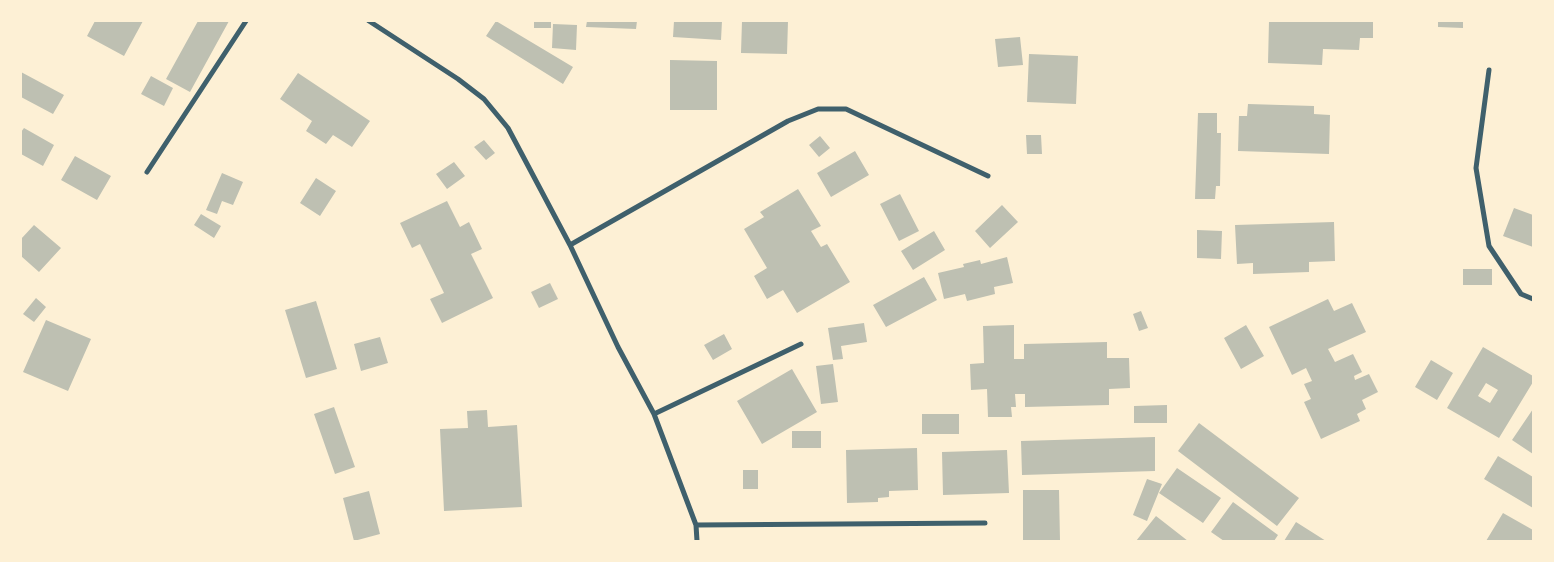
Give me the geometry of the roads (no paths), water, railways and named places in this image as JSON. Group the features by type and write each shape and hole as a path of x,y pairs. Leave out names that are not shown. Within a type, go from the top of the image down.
{"street":[{"path":"147,172 246,21"},
{"path":"369,21 458,79 484,99 508,128 570,245 618,347 654,414 696,525 698,541"},
{"path":"1489,70 1476,168 1489,246 1521,294 1533,299"},
{"path":"570,245 788,121 818,109 846,109 988,176"},
{"path":"654,414 801,344"},
{"path":"696,525 985,524"}]}
